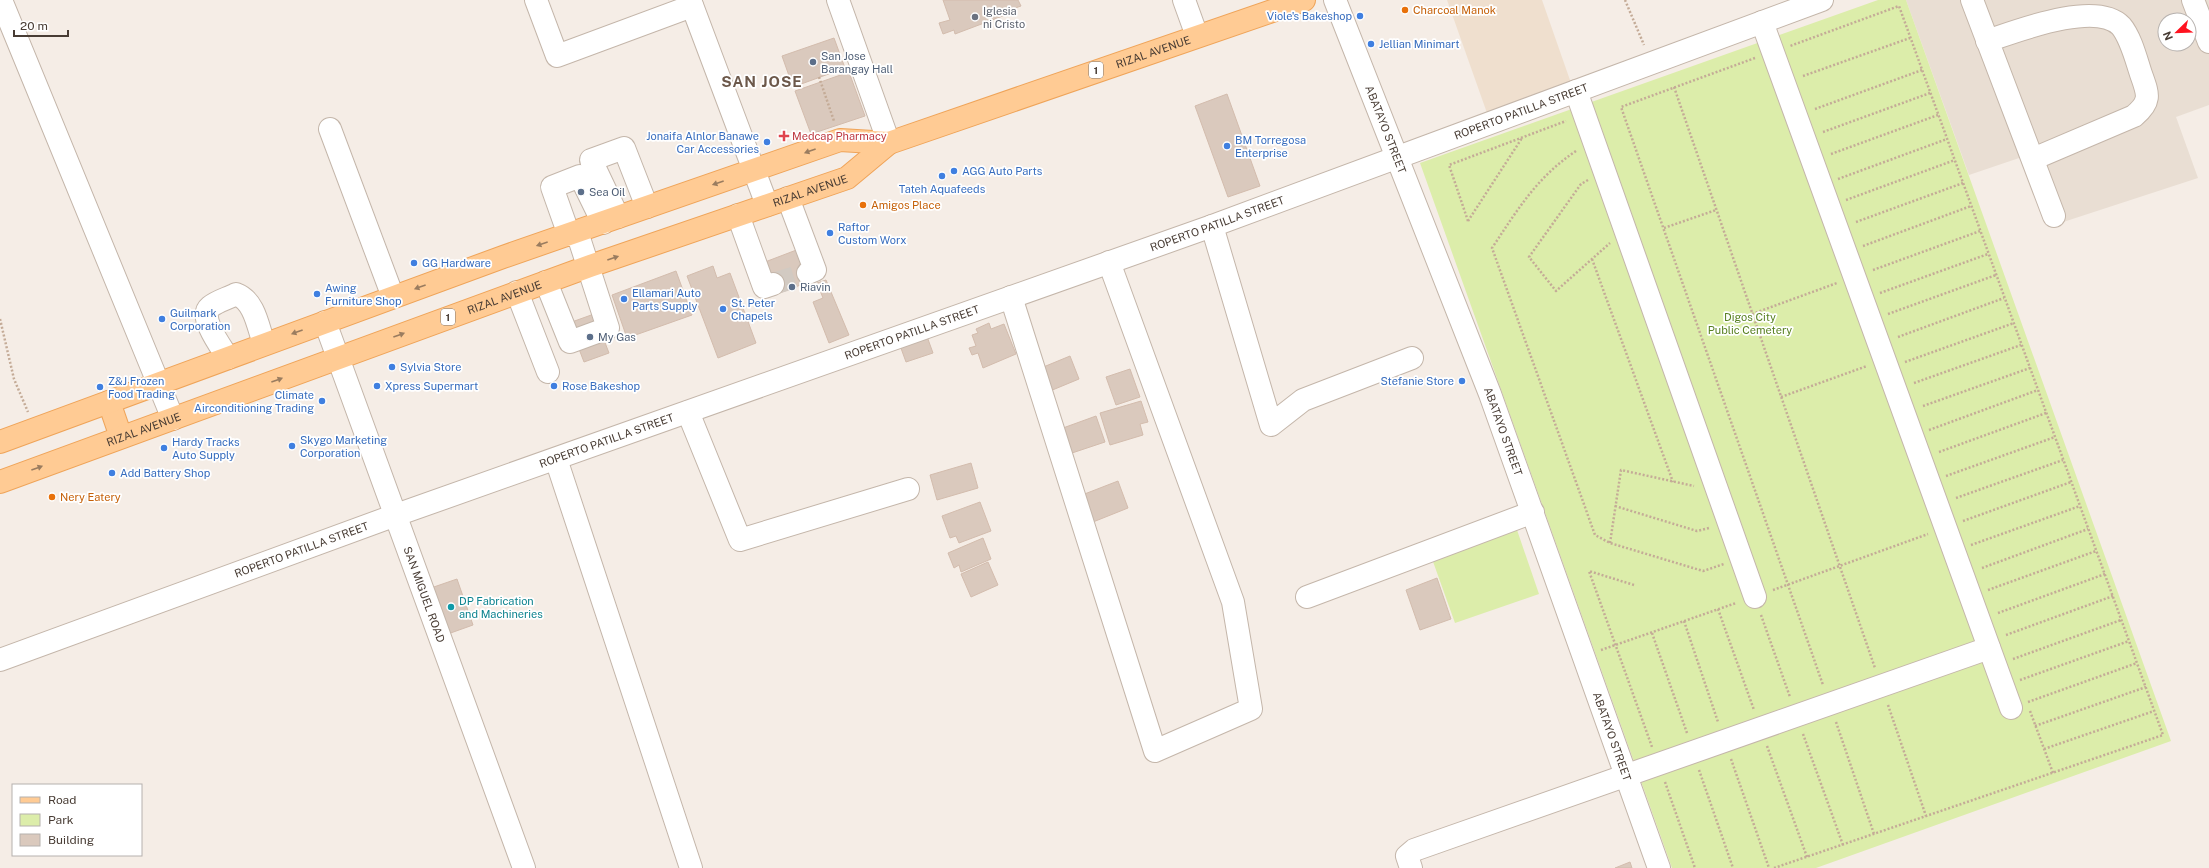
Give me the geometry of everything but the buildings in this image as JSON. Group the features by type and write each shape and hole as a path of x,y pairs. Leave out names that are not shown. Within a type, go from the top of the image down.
{"main road":[{"name":"RIZAL AVENUE","path":"0,482 517,292 847,178 889,143 1304,0"},
{"name":"RIZAL AVENUE","path":"0,442 393,297 840,140 889,143"},
{"path":"108,402 122,438"}],"street":[{"path":"2,0 173,419"},
{"path":"536,0 557,56 691,3 767,205"},
{"path":"838,0 889,143"},
{"path":"1184,0 1197,36"},
{"name":"ABATAYO STREET","path":"1335,0 1473,348 1533,512 1659,868"},
{"name":"ROPERTO PATILLA STREET","path":"0,660 396,515 1212,226 1822,0"},
{"path":"1972,0 2054,216"},
{"path":"2193,0 2209,42"},
{"path":"1987,41 2056,19 2088,14 2116,21 2122,26 2132,48 2146,90 2148,101 2142,108 2134,116 2033,159"},
{"path":"1762,22 2003,686 2019,705"},
{"path":"1576,92 1755,597"},
{"path":"330,129 393,297"},
{"path":"611,220 591,160 624,148 647,207"},
{"path":"546,282 570,342 608,328 590,266 552,187 580,176 611,220"},
{"path":"788,198 815,270 808,273"},
{"path":"738,215 764,287 773,284"},
{"path":"1212,226 1271,425 1303,400 1412,358"},
{"path":"1011,297 1155,751 1251,709 1233,602 1109,262"},
{"path":"517,292 548,372"},
{"path":"228,358 208,325 207,312 210,307 236,294 247,301 252,309 264,344"},
{"name":"SAN MIGUEL ROAD","path":"325,322 524,868"},
{"path":"688,412 740,540 908,489"},
{"path":"556,458 691,868"},
{"path":"1307,597 1533,512"},
{"path":"1411,868 1407,856 1414,850 1881,686 1991,652"}],"path":[{"path":"1625,0 1652,63"},
{"path":"1774,868 1874,834 1926,816 2053,773 2163,735 1898,6 1621,107 1874,834"},
{"path":"1784,83 1910,38"},
{"path":"1796,116 1922,70"},
{"path":"819,77 836,126"},
{"path":"1674,88 1926,816"},
{"path":"1804,139 1930,93"},
{"path":"1522,138 1468,221 1448,165 1584,115"},
{"path":"1812,161 1938,115"},
{"path":"1821,185 1947,139"},
{"path":"1593,140 1554,165 1525,197 1492,248 1595,535 1610,543 1703,571 1742,559"},
{"path":"1829,206 1954,160"},
{"path":"1605,172 1581,184 1529,257 1556,291 1625,230"},
{"path":"1837,229 1963,183"},
{"path":"1846,252 1971,206"},
{"path":"1664,228 1716,210"},
{"path":"1752,314 1980,231"},
{"path":"1863,299 1988,254"},
{"path":"1592,259 1673,482"},
{"path":"1871,321 1996,275"},
{"path":"1781,397 1884,357 2004,298"},
{"path":"0,319 14,379 31,418"},
{"path":"1884,357 2014,323"},
{"path":"1896,390 2021,345"},
{"path":"1904,413 2030,368"},
{"path":"1912,436 2038,390"},
{"path":"1920,459 2046,413"},
{"path":"1929,482 2055,436"},
{"path":"1937,505 2063,460"},
{"path":"1610,543 1620,470 1717,490"},
{"path":"1584,656 1755,597 2071,482"},
{"path":"1615,506 1697,531 1729,524"},
{"path":"1954,552 2080,506"},
{"path":"1963,575 2088,529"},
{"path":"1971,597 2096,551"},
{"path":"1634,585 1589,571 1695,868"},
{"path":"1979,620 2105,574"},
{"path":"1991,652 2113,596"},
{"path":"1991,652 2121,620"},
{"path":"2003,686 2129,641"},
{"path":"2053,773 2035,726 2019,705 2137,663"},
{"path":"2035,726 2146,687"},
{"path":"2044,749 2154,711"}],"shaded area":[{"path":"1447,0 1542,0 1571,83 1487,113"},
{"path":"1906,0 2209,0 2209,105 2176,117 2198,178 2048,227 2025,156 1969,175"}],"green space":[{"name":"Digos City Public Cemetery","path":"1878,0 1906,0 2171,741 1816,868 1672,868 1420,163"},
{"path":"1516,527 1539,594 1455,623 1431,556"}],"tunnel":[{"path":"773,284 808,273"}],"place":[{"name":"Charcoal Manok","path":"1405,10"},
{"name":"Viole's Bakeshop","path":"1360,16"},
{"name":"Iglesia ni Cristo","path":"975,17"},
{"name":"Jellian Minimart","path":"1371,44"},
{"name":"San Jose Barangay Hall","path":"813,62"},
{"name":"Medcap Pharmacy","path":"784,136"},
{"name":"Jonaifa Alnlor Banawe Car Accessories","path":"767,142"},
{"name":"BM Torregosa Enterprise","path":"1227,146"},
{"name":"AGG Auto Parts","path":"954,171"},
{"name":"Tateh Aquafeeds","path":"942,176"},
{"name":"Sea Oil","path":"581,192"},
{"name":"Amigos Place","path":"863,205"},
{"name":"Raftor Custom Worx","path":"830,233"},
{"name":"GG Hardware","path":"414,263"},
{"name":"Riavin","path":"792,287"},
{"name":"Awing Furniture Shop","path":"317,294"},
{"name":"Ellamari Auto Parts Supply","path":"624,299"},
{"name":"St. Peter Chapels","path":"723,309"},
{"name":"Guilmark Corporation","path":"162,319"},
{"name":"My Gas","path":"590,337"},
{"name":"Sylvia Store","path":"392,367"},
{"name":"Stefanie Store","path":"1462,381"},
{"name":"Xpress Supermart","path":"377,386"},
{"name":"Rose Bakeshop","path":"554,386"},
{"name":"Z&J Frozen Food Trading","path":"100,387"},
{"name":"Climate Airconditioning Trading","path":"322,401"},
{"name":"Skygo Marketing Corporation","path":"292,446"},
{"name":"Hardy Tracks Auto Supply","path":"164,448"},
{"name":"Add Battery Shop","path":"112,473"},
{"name":"Nery Eatery","path":"52,497"},
{"name":"DP Fabrication and Machineries","path":"451,607"}],"district":[{"name":"SAN JOSE","path":"762,81"}]}
